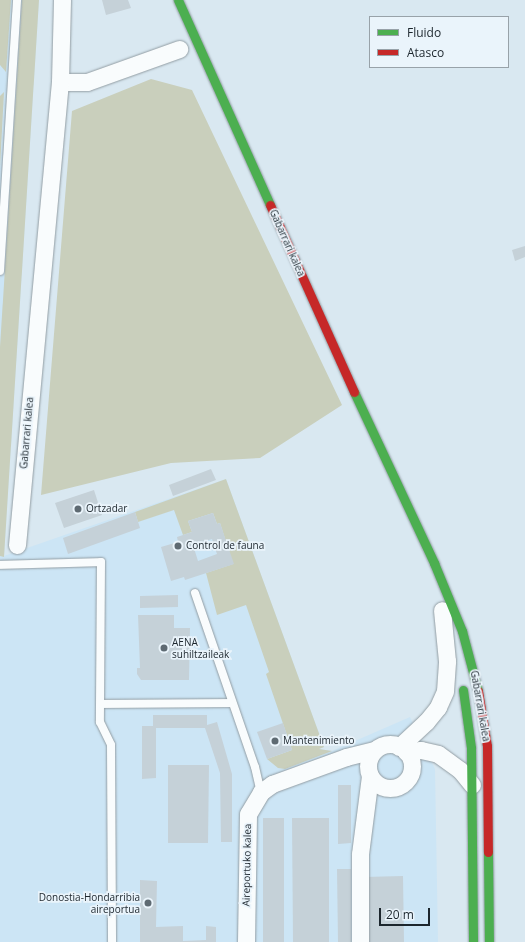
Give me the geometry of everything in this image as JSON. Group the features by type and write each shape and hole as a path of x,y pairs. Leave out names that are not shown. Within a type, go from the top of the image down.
{"main road":[{"name":"Gabarrari kalea","path":"178,0 396,486 443,584 462,631 475,672 487,746 489,942"},
{"name":"Gabarrari kalea","path":"396,486 442,610 457,662"},
{"name":"Gabarrari kalea","path":"462,682 471,748 473,942"},
{"path":"472,785 480,802 481,862 488,880"}],"street":[{"name":"Gabarrari kalea","path":"17,545 60,82 62,0"},
{"path":"60,82 86,82 179,49"},
{"name":"Gabarrari kalea","path":"403,749 438,707 445,691 448,661 442,610"},
{"path":"360,942 360,854 370,776 368,763 375,750 383,746 422,750 438,754 460,770 472,785"},
{"path":"370,776 384,787 402,784 412,769 403,749"},
{"name":"Aireportuko kalea","path":"246,942 248,814 261,792 272,784 346,757 375,750"},
{"name":"Aireportuko kalea","path":"257,942 256,816 261,792"}],"lane":[{"path":"0,271 17,0"},
{"path":"0,565 101,562 100,722 111,744 112,942"},
{"path":"195,593 255,767 261,792"},
{"path":"101,704 232,702"}],"shaded area":[{"path":"0,0 39,0 4,556 226,479 324,747 319,749 332,751 410,717 435,769 438,942 0,942"}],"green space":[{"path":"0,0 11,0 6,72 0,65"},
{"path":"22,0 39,0 4,557 0,556 0,347"},
{"path":"151,79 192,90 342,405 260,458 171,463 41,495 72,111"},
{"path":"4,92 0,167 0,96"},
{"path":"226,479 324,747 319,749 332,751 285,769 278,768 267,759 292,750 266,674 269,672 246,605 217,615 206,573 233,564 220,523 217,524 213,513 188,521 192,532 183,535 174,510 138,522 135,512"}],"building":[{"path":"102,0 128,0 131,8 106,15"},
{"path":"525,246 525,257 515,261 512,250"},
{"path":"211,469 216,480 173,496 169,485"},
{"name":"Ortzadar","path":"94,490 102,515 64,528 55,503"},
{"path":"135,512 140,528 68,554 63,538"},
{"name":"Control de fauna","path":"213,513 217,524 220,523 234,564 185,580 184,577 171,581 161,547 178,542 177,537 192,532 188,521","holes":["212,539 217,554 198,561 193,545"]},
{"path":"178,595 178,607 140,608 140,596"},
{"name":"AENA suhiltzaileak","path":"138,615 174,615 174,628 190,628 189,680 141,680 137,674 137,668 140,668"},
{"path":"153,715 207,715 207,725 217,722 232,774 232,842 221,842 220,773 205,728 156,728 156,778 142,779 142,726 153,726"},
{"name":"Mantenimiento","path":"283,723 292,750 267,759 257,732"},
{"path":"168,765 209,765 208,843 168,843"},
{"path":"338,785 351,785 351,843 338,844"},
{"path":"263,818 284,818 284,942 263,942"},
{"path":"292,818 329,818 329,942 293,942"},
{"path":"337,869 351,869 351,942 338,942"},
{"path":"403,876 404,942 365,942 364,877"},
{"name":"Donostia-Hondarribia aireportua","path":"140,880 157,881 156,927 183,926 183,941 206,940 206,926 216,927 216,942 140,942"}],"traffic: fast":[{"path":"178,0 270,205"},
{"path":"354,392 434,563 462,631 478,691"},
{"path":"463,690 471,748 473,942"},
{"path":"488,852 489,942"}],"traffic: jam":[{"path":"270,205 354,392"},
{"path":"478,691 487,746 488,852"}],"place":[{"name":"Ortzadar","path":"78,509"},
{"name":"Control de fauna","path":"178,546"},
{"name":"AENA suhiltzaileak","path":"164,648"},
{"name":"Mantenimiento","path":"275,741"},
{"name":"Donostia-Hondarribia aireportua","path":"148,903"}]}
